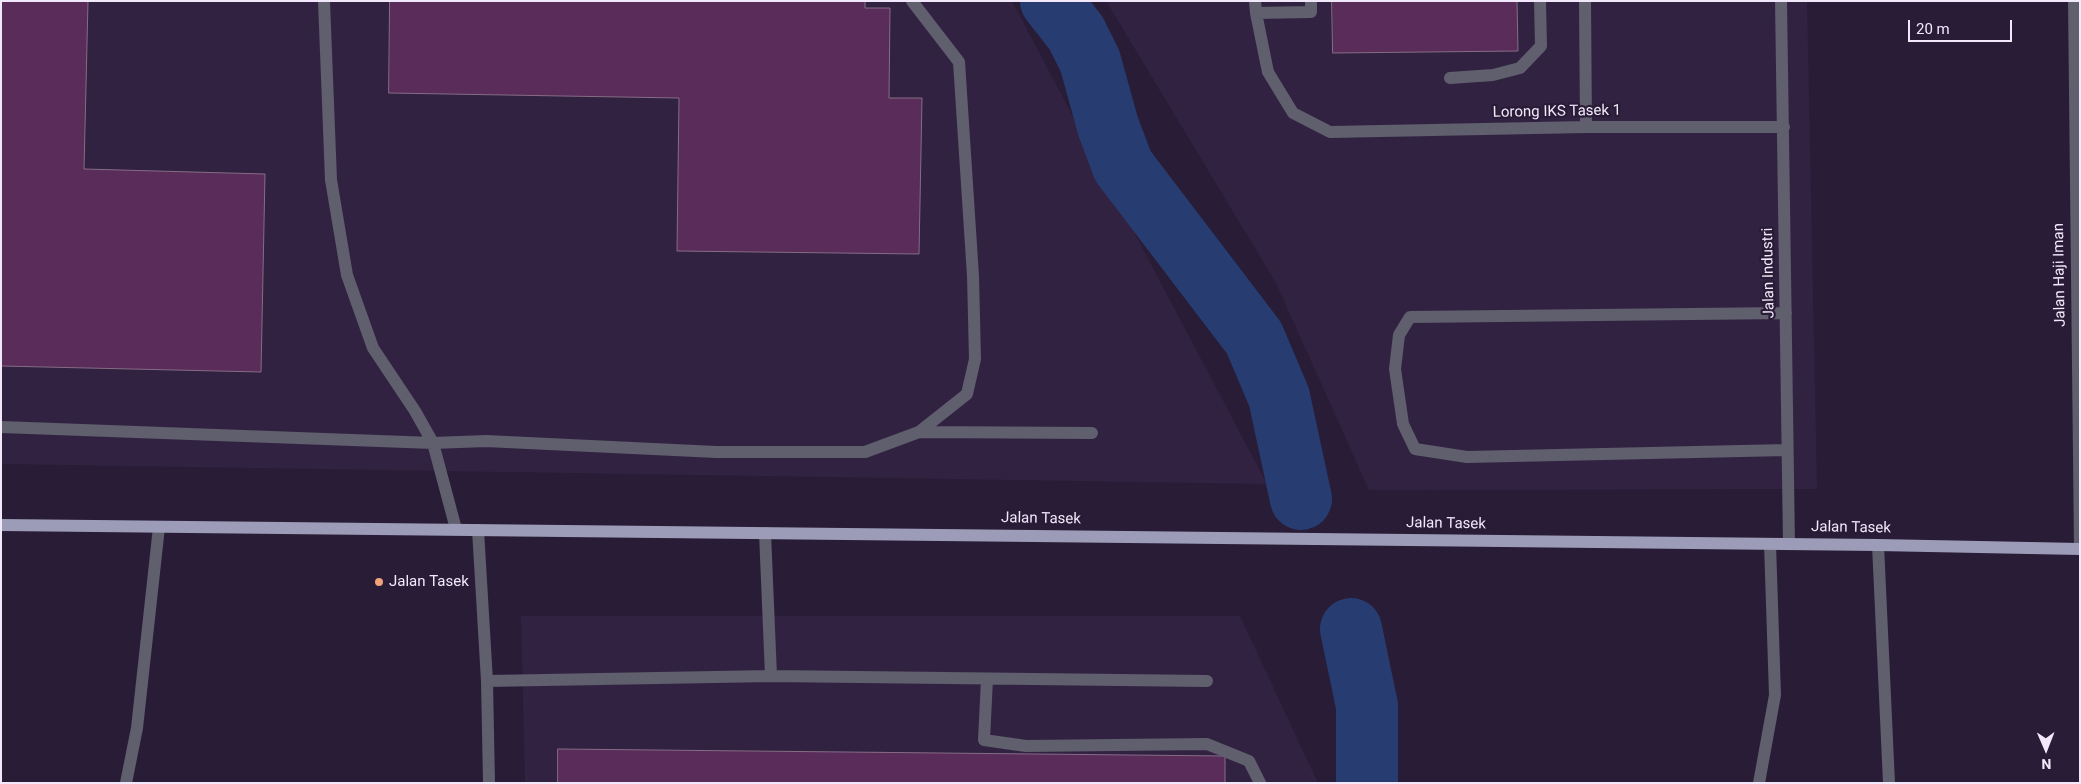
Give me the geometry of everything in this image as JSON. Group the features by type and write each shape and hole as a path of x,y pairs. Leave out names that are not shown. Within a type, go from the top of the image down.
{"main road":[{"name":"Jalan Tasek","path":"1,525 1878,545 2080,549"}],"street":[{"path":"324,1 331,180 348,275 373,348 415,411 433,443 456,529"},
{"path":"1,427 433,443 486,440 716,452 865,452 919,432 967,394 975,358 973,276 959,62 912,1"},
{"path":"1256,7 1311,12 1311,1"},
{"path":"1450,78 1493,75 1520,68 1541,46 1540,1"},
{"path":"1585,1 1586,127"},
{"name":"Jalan Industri","path":"1781,1 1788,544"},
{"name":"Jalan Haji Iman","path":"2074,1 2080,549"},
{"name":"Lorong IKS Tasek 1","path":"1256,7 1268,72 1293,112 1330,132 1586,127 1784,128"},
{"path":"1786,313 1410,316 1399,335 1395,369 1403,424 1415,449 1467,457 1788,450"},
{"path":"919,432 1092,433"},
{"path":"126,783 137,728 159,527"},
{"path":"478,530 487,681 489,783"},
{"path":"765,533 771,676"},
{"path":"1759,783 1775,695 1770,544"},
{"path":"1878,545 1889,783"},
{"path":"487,681 771,676 1207,681"},
{"path":"987,678 984,740 1026,746 1207,744 1249,761 1260,783"}],"shaded area":[{"path":"1,1 1012,1 1267,484 1,464"},
{"path":"1106,1 1807,1 1817,489 1369,490 1276,283"},
{"path":"521,616 1240,616 1318,783 525,783"}],"building":[{"path":"1,1 88,1 84,169 265,174 261,372 1,366"},
{"path":"390,1 865,1 865,8 890,8 889,98 922,98 919,254 677,251 679,98 389,93"},
{"path":"1332,1 1517,1 1518,51 1333,53"},
{"path":"558,749 1225,756 1225,783 558,783"}],"waterway":[{"path":"1051,1 1076,33 1090,61 1108,126 1123,166 1254,338 1279,397 1301,499"},
{"path":"1351,629 1367,706 1367,783"}],"place":[{"name":"Jalan Tasek","path":"379,582"}]}
